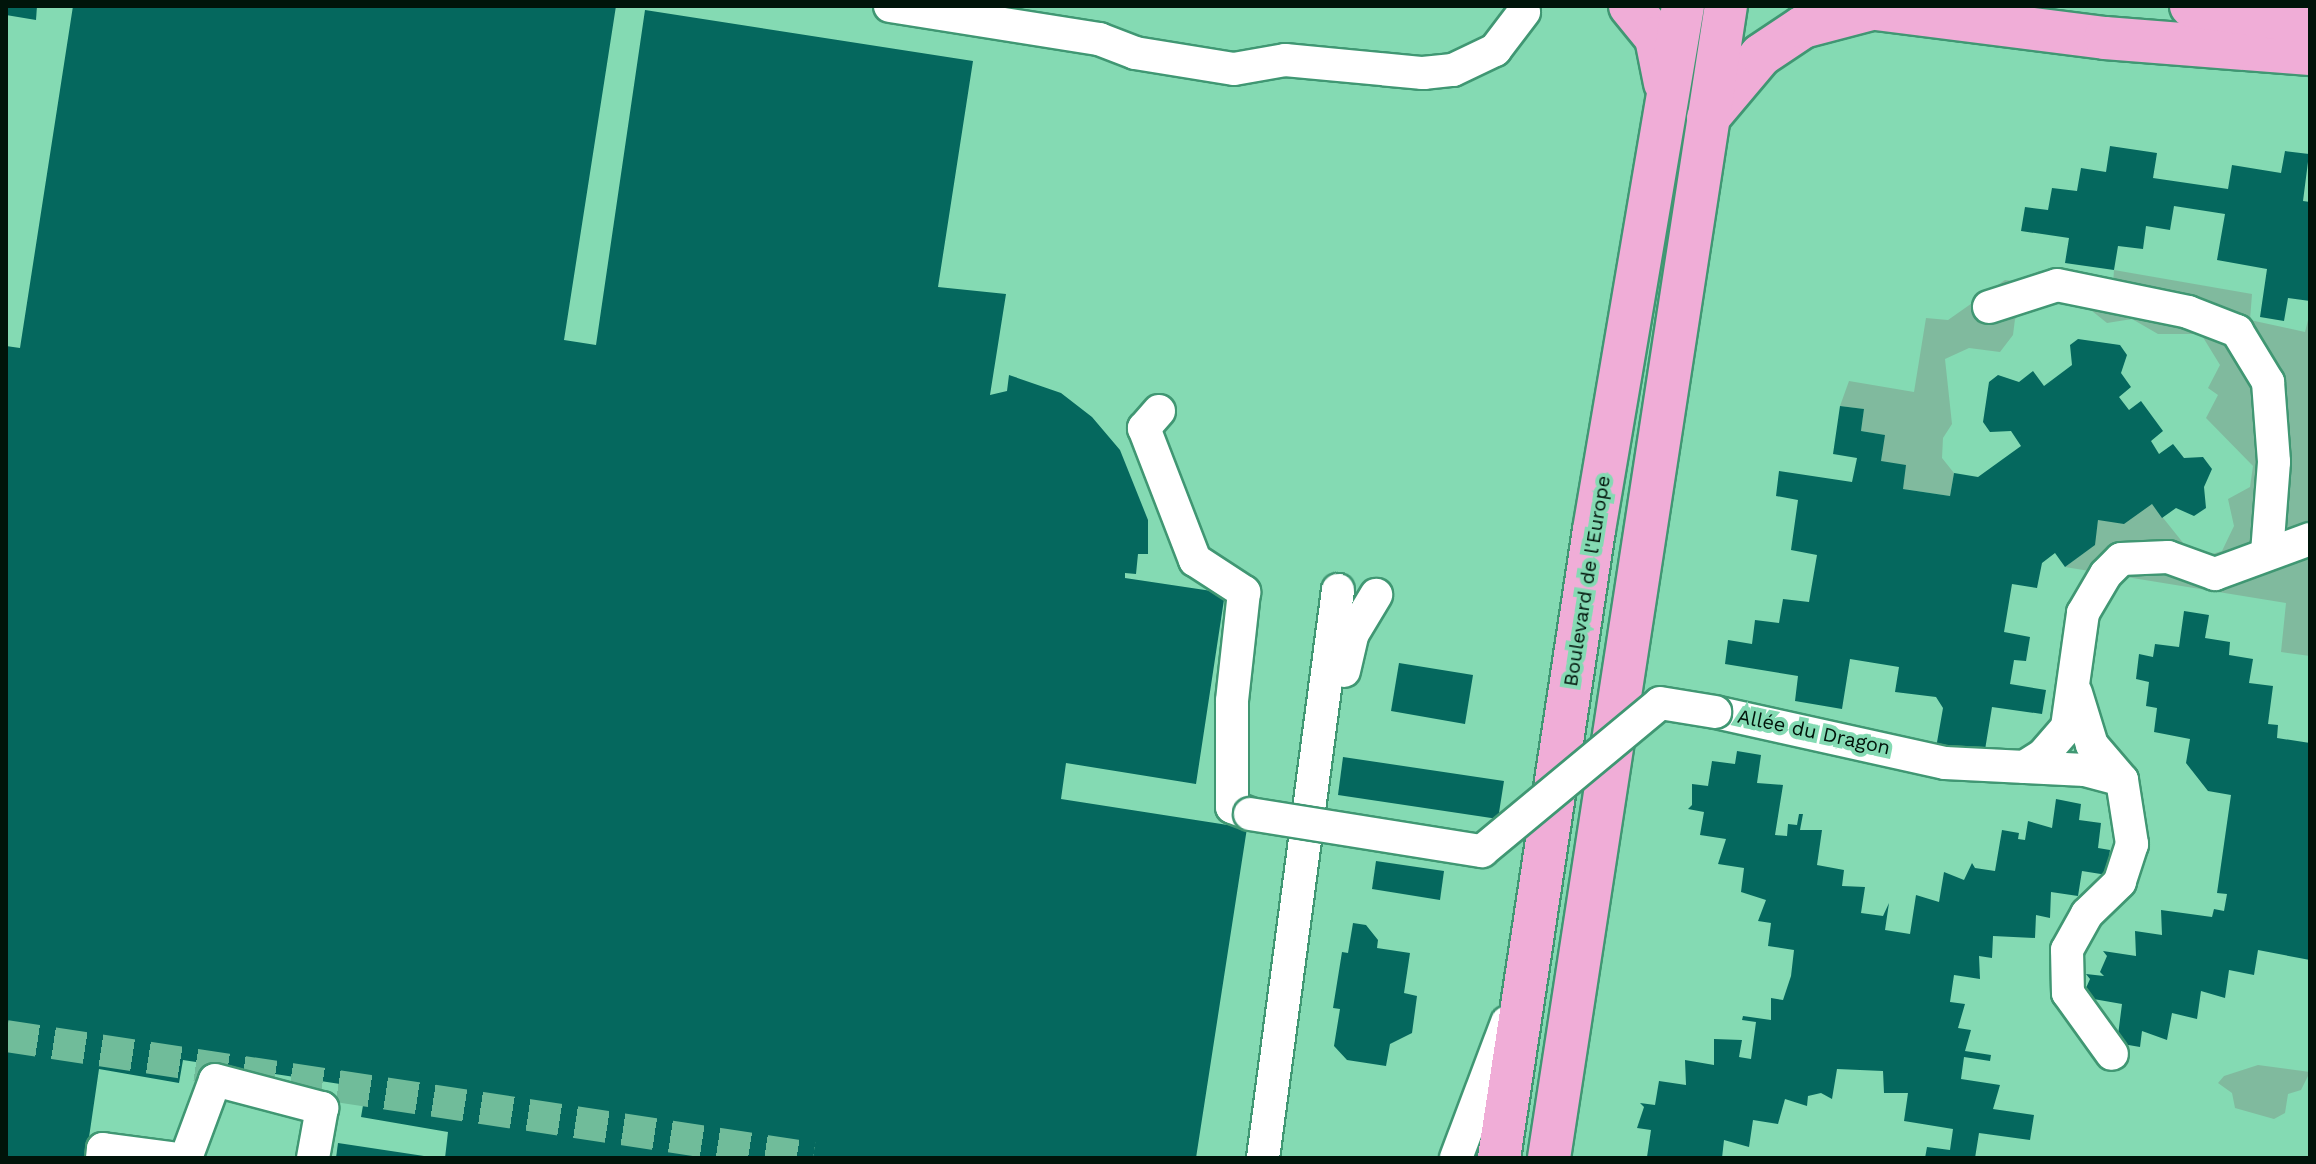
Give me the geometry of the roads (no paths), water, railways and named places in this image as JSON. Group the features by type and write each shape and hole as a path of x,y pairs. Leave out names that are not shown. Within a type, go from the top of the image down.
{"main road":[{"path":"1630,6 1656,38 1668,95"},
{"name":"Boulevard de l'Europe","path":"1499,1158 1526,966 1683,6"},
{"path":"1549,1158 1642,580 1705,122 1726,6"},
{"path":"2191,6 2310,23"},
{"path":"1705,122 1761,55 1803,27 1861,8 2105,38 2310,54"}],"street":[{"path":"890,6 1099,39 1135,53 1234,69 1285,60 1423,73 1453,70 1495,50 1524,12"},
{"path":"1989,307 2057,285 2188,312 2237,331 2268,382 2274,462 2267,552"},
{"name":"Allée du Dragon","path":"1159,411 1144,428 1195,560 1244,592 1232,701 1232,807 1250,814 1482,851 1660,703 1769,718 1945,763 2085,770 2122,780"},
{"path":"2024,767 2043,755 2067,727 2076,693 2083,613 2106,574 2121,559 2168,557 2215,574 2267,552 2310,539"},
{"path":"1263,1158 1321,733 1320,704 1338,590"},
{"path":"1321,733 1338,703 1352,635 1376,595"},
{"path":"2076,693 2092,745 2122,780 2132,844 2120,882 2087,914 2067,950 2068,993 2112,1054"},
{"path":"1456,1158 1526,966"},
{"path":"186,1158 215,1080 322,1108 313,1158"},
{"path":"102,1158 103,1149 171,1158"}],"tunnel":[{"path":"6,1036 813,1158"}]}
